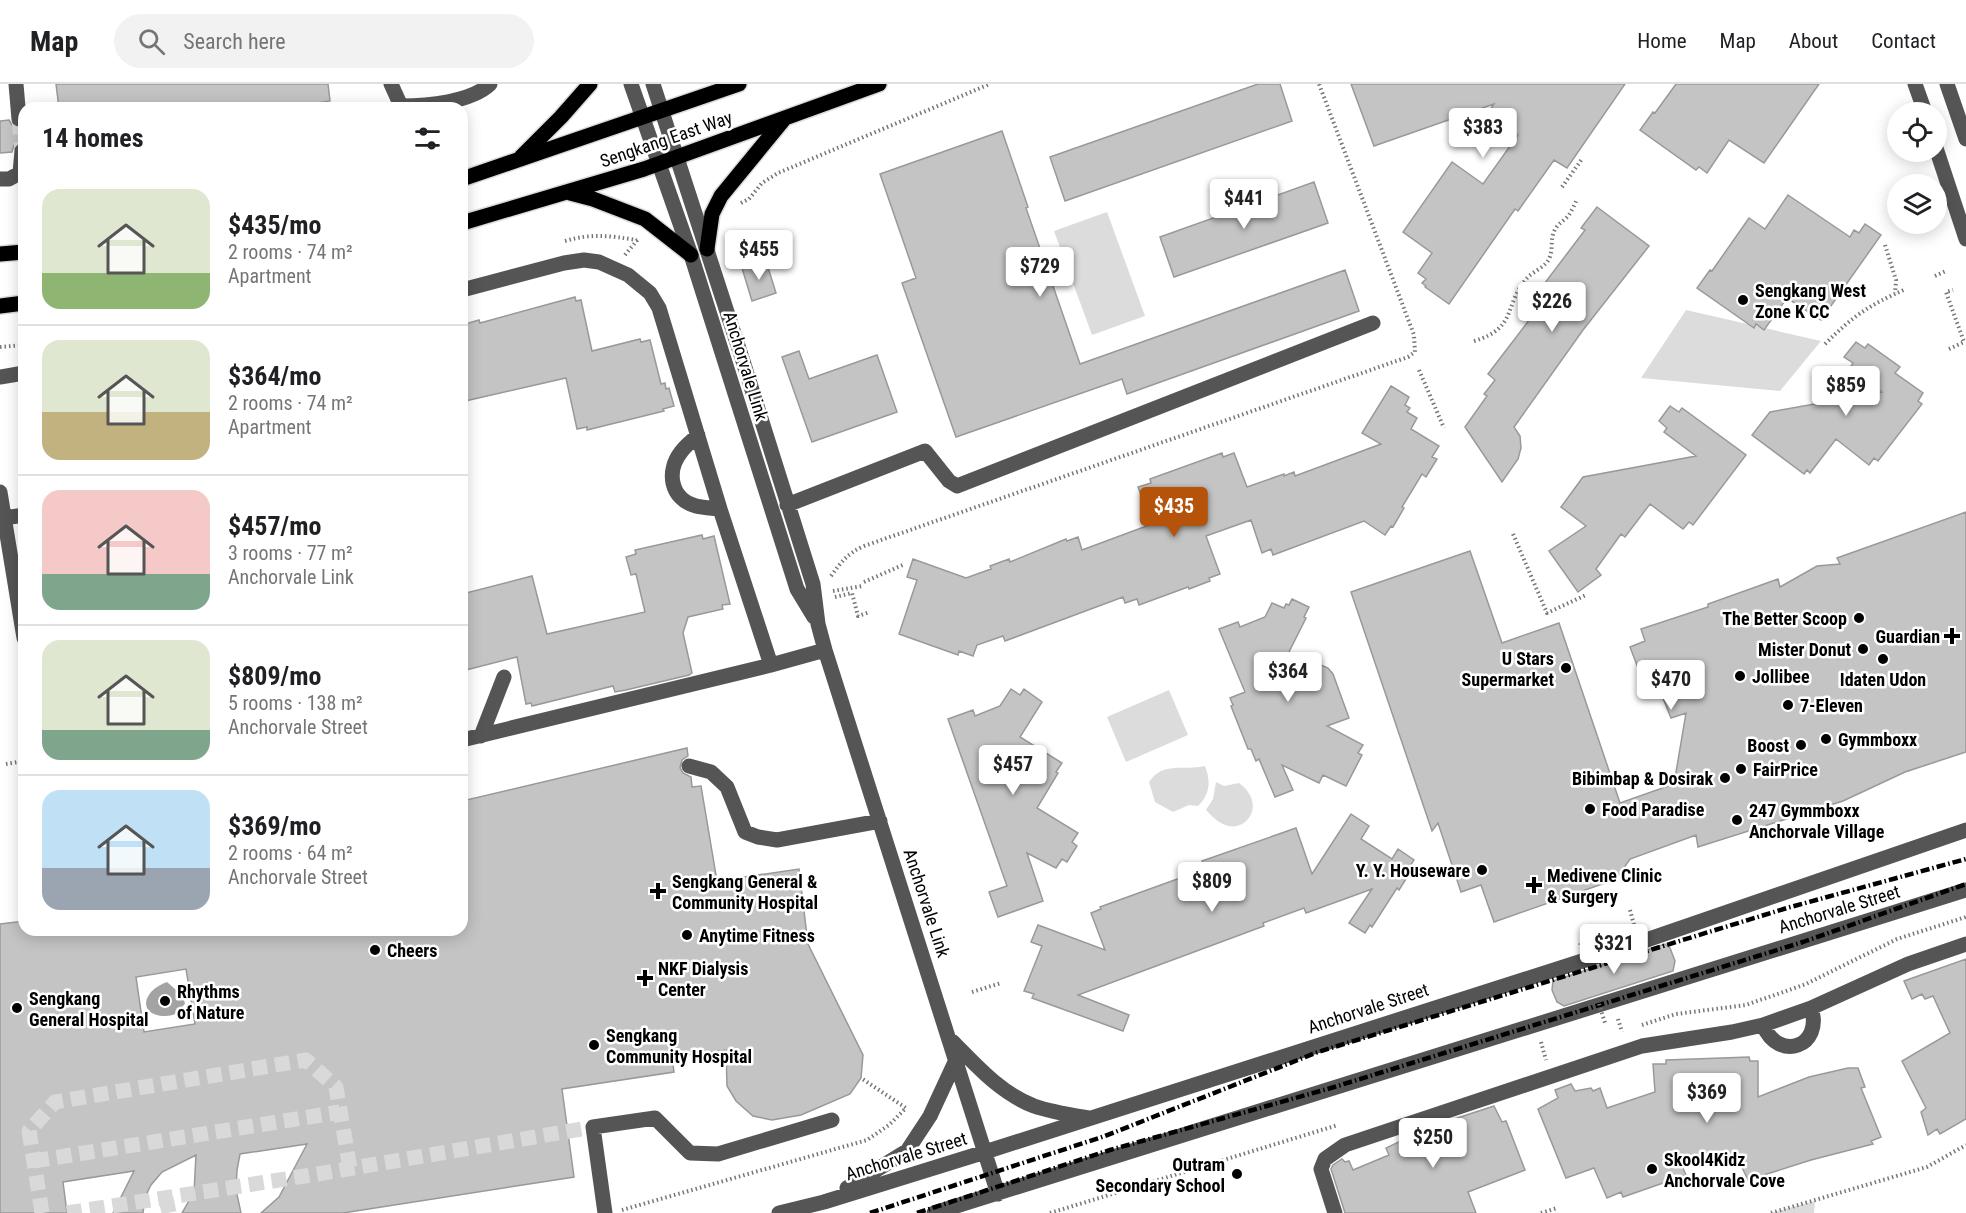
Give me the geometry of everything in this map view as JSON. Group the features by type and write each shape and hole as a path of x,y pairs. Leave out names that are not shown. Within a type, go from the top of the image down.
{"main road":[{"path":"516,161 561,117 590,84"},
{"name":"Sengkang East Way","path":"468,177 739,84"},
{"name":"Sengkang East Way","path":"468,221 658,164 879,84"},
{"path":"707,249 712,214 720,196 785,118"},
{"path":"568,193 593,199 645,219 691,255"},
{"path":"0,254 18,252"},
{"path":"0,306 18,304"}],"street":[{"path":"16,84 18,107"},
{"path":"391,84 399,102"},
{"path":"442,102 482,92 490,84"},
{"name":"Anchorvale Link","path":"631,84 691,255 797,589 818,624"},
{"name":"Anchorvale Link","path":"653,84 813,584 818,624 825,650 998,1194"},
{"path":"1916,84 1922,102"},
{"path":"1947,84 1966,139"},
{"path":"1941,162 1966,239"},
{"path":"0,179 9,179 18,174"},
{"path":"468,288 564,263 584,260 599,262 628,275 650,292 659,308 720,509 771,665"},
{"path":"787,505 925,451 949,481 957,486 1373,323"},
{"path":"0,377 18,373"},
{"path":"698,435 681,452 672,468 674,488 680,497 694,506 720,509"},
{"path":"0,492 4,518 18,568"},
{"path":"4,518 18,516"},
{"path":"468,739 825,650"},
{"path":"481,736 504,677"},
{"path":"689,766 711,772 727,787 745,832 758,837 777,840 880,821"},
{"name":"Anchorvale Street","path":"779,1213 824,1202 985,1152 1629,946 1966,830"},
{"name":"Anchorvale Street","path":"934,1213 1966,890"},
{"path":"1335,1213 1320,1169 1325,1159 1345,1145 1642,1046 1763,1025 1811,1008 1908,964 1966,944"},
{"path":"1763,1025 1767,1036 1776,1043 1786,1047 1798,1045 1807,1039 1813,1029 1815,1018 1811,1008"},
{"path":"950,1039 990,1079 1015,1097 1045,1109 1091,1118"},
{"path":"824,1202 907,1151 930,1116 956,1060"},
{"path":"605,1213 593,1127 655,1118 690,1153 718,1154 832,1120"}],"path":[{"path":"737,206 749,199 762,183 778,173 990,84"},
{"path":"829,579 843,559 852,551 864,546 1408,357 1415,352 1414,335 1319,84"},
{"path":"1562,188 1582,159"},
{"path":"1474,341 1488,337 1503,325 1511,311 1516,292 1528,277 1548,262 1552,252 1551,240 1555,229 1568,216 1577,199"},
{"path":"1885,245 1896,280 1895,293"},
{"path":"1935,276 1947,271"},
{"path":"1825,344 1850,320 1875,302 1906,289"},
{"path":"1949,349 1964,342 1946,292 1953,290"},
{"path":"0,347 18,346"},
{"path":"1419,370 1444,428"},
{"path":"1513,534 1547,614 1586,595"},
{"path":"838,590 864,584 905,564"},
{"path":"835,597 852,593 858,616 870,612"},
{"path":"6,764 18,761"},
{"path":"1630,910 1634,925"},
{"path":"1580,942 1586,961"},
{"path":"972,992 1001,983"},
{"path":"1599,1004 1605,1023"},
{"path":"1540,1043 1546,1060"},
{"path":"621,1210 867,1140 889,1125 906,1108 861,1077"},
{"path":"1771,1213 1927,1167 1966,1145"},
{"path":"1541,1213 1557,1209"}],"shaded area":[{"path":"1107,212 1145,316 1092,335 1054,231"},
{"path":"1686,310 1821,341 1780,391 1641,378"},
{"path":"1169,690 1188,735 1126,762 1107,717"},
{"path":"1205,766 1208,788 1198,806 1189,805 1173,812 1155,802 1149,782 1155,775 1167,769"},
{"path":"1216,782 1224,786 1239,783 1248,792 1253,809 1245,822 1238,826 1230,826 1219,822 1206,810 1213,799"},
{"path":"167,982 183,996 185,1004 179,1012 173,1015 153,1014 146,1005 147,999 153,990"},
{"path":"1815,1201 1814,1213 1771,1213"}],"building":[{"path":"56,84 328,84 330,101 324,102 58,102"},
{"path":"1258,84 1280,84 1292,121 1065,201 1050,157"},
{"path":"1351,84 1625,84 1567,168 1554,160 1518,211 1515,209 1449,304 1425,287 1422,283 1426,279 1418,273 1432,253 1403,232 1452,162 1483,184 1518,135 1487,114 1494,104 1374,146"},
{"path":"1676,84 1819,84 1764,163 1729,140 1707,173 1699,167 1696,170 1640,130"},
{"path":"9,120 14,128 18,128 18,144 14,145 12,152 0,153 0,121"},
{"path":"1002,131 1080,364 1345,270 1359,311 1127,394 1122,379 956,437 902,283 916,278 880,174"},
{"path":"1314,182 1328,223 1174,277 1160,237"},
{"path":"1788,195 1850,237 1854,230 1859,233 1865,224 1881,235 1821,320 1787,298 1764,330 1756,324 1754,328 1697,288 1710,270 1712,271 1749,218 1765,229"},
{"path":"1597,207 1649,246 1583,330 1514,427 1520,436 1521,448 1518,459 1502,482 1465,427 1487,396 1484,394 1495,380 1488,374 1546,298 1538,292 1585,230 1581,228"},
{"path":"766,261 776,293 752,301 742,268"},
{"path":"575,297 576,301 581,300 592,351 640,339 641,342 650,340 661,384 665,383 666,389 669,388 674,406 663,409 664,411 587,430 587,427 577,429 566,378 468,400 468,323 479,320 480,323"},
{"path":"1856,342 1865,348 1868,344 1900,367 1895,373 1923,393 1918,401 1922,404 1878,461 1874,458 1869,465 1836,439 1810,473 1807,470 1804,474 1752,435 1770,412 1882,392 1850,368 1853,363 1844,357"},
{"path":"799,351 809,379 877,355 897,412 812,442 782,357"},
{"path":"1391,386 1409,397 1405,405 1410,408 1407,412 1417,418 1411,429 1439,446 1432,457 1437,459 1426,477 1422,474 1393,527 1391,526 1385,535 1364,521 1273,555 1271,549 1262,553 1251,520 1206,536 1220,574 1209,578 1210,581 1189,589 1188,587 1139,605 1137,599 1125,603 1123,597 1005,641 1003,636 977,645 973,656 959,651 958,655 899,634 917,580 907,577 913,559 966,578 991,569 990,566 1009,559 1010,562 1066,539 1067,541 1078,537 1082,550 1152,524 1138,487 1151,483 1150,479 1222,453 1223,457 1234,453 1247,487 1284,474 1284,476 1294,472 1295,476 1381,444 1362,433"},
{"path":"1670,406 1679,412 1682,408 1746,455 1693,525 1689,522 1683,529 1650,504 1625,537 1621,534 1596,569 1601,575 1578,592 1549,551 1586,526 1561,507 1583,477 1696,456 1664,432 1667,428 1659,421"},
{"path":"1966,512 1966,752 1905,772 1843,801 1698,847 1696,835 1630,859 1619,875 1605,883 1494,922 1481,885 1461,892 1438,823 1432,831 1351,592 1470,551 1502,643 1559,623 1620,803 1674,784 1686,713 1671,718 1663,698 1647,692 1630,647 1645,641 1641,629 1708,607 1708,604 1778,579 1780,587 1817,566 1840,564 1837,558"},
{"path":"702,535 703,539 714,536 730,604 722,605 723,609 688,617 683,633 692,673 626,690 615,692 613,686 532,706 531,703 526,704 517,657 468,669 468,592 532,576 547,634 645,612 636,574 631,575 626,557 636,554 635,550"},
{"path":"1292,599 1309,607 1286,658 1328,668 1333,674 1349,718 1327,726 1363,745 1358,753 1362,755 1346,786 1323,775 1319,783 1282,765 1293,790 1275,797 1259,759 1256,761 1251,749 1248,749 1231,706 1233,705 1230,698 1245,692 1219,629 1238,622 1240,627 1265,617 1272,603 1284,608"},
{"path":"1011,689 1020,695 1024,689 1042,702 1020,737 1062,763 1037,808 1078,833 1072,842 1077,846 1067,862 1062,859 1056,868 1027,853 1043,901 998,917 989,892 1007,886 948,719 973,710 975,716 1000,706"},
{"name":"Sengkang General & Community Hospital","path":"687,748 688,756 682,760 680,768 683,773 691,777 692,787 701,786 717,881 799,869 808,944 863,1055 861,1078 850,1094 801,1115 772,1120 753,1116 736,1101 727,1086 726,1050 672,1057 674,1072 562,1089 574,1177 343,1213 261,1213 279,1197 307,1144 240,1154 236,1190 241,1213 182,1213 194,1192 196,1155 162,1172 145,1197 143,1213 113,1213 134,1171 63,1182 67,1213 0,1213 0,924 18,922 18,936 468,936 468,800","holes":["186,969 195,1024 144,1032 136,977"]},
{"path":"1351,814 1369,826 1361,839 1392,859 1398,849 1414,860 1408,869 1411,871 1399,890 1397,888 1372,927 1370,925 1365,933 1349,923 1372,889 1306,913 1304,908 1263,923 1264,926 1078,995 1129,1015 1123,1031 1032,998 1034,994 1024,991 1042,946 1031,942 1038,925 1105,950 1091,913 1101,909 1100,907 1205,869 1202,861 1296,828 1312,874"},
{"path":"1665,944 1670,948 1675,961 1673,971 1564,1006 1557,1002 1552,990 1553,981"},
{"path":"1966,959 1966,1119 1940,1134 1937,1129 1928,1135 1921,1112 1926,1108 1902,1061 1950,1033 1933,996 1925,999 1922,994 1912,999 1904,981"},
{"path":"1749,1057 1750,1061 1758,1061 1758,1097 1809,1077 1848,1068 1858,1068 1865,1087 1861,1088 1881,1137 1871,1141 1873,1144 1748,1180 1738,1159 1732,1161 1730,1155 1682,1166 1686,1175 1623,1197 1621,1192 1607,1198 1594,1168 1566,1178 1538,1109 1558,1098 1555,1090 1571,1084 1575,1091 1591,1088 1593,1091 1600,1088 1607,1108 1655,1092 1653,1064 1666,1064 1666,1060"},
{"path":"1494,1106 1502,1122 1506,1121 1525,1170 1468,1192 1476,1213 1345,1213 1331,1169 1333,1165 1342,1159 1345,1162 1349,1161 1353,1170 1389,1155 1386,1148 1430,1127"}],"tunnel":[{"path":"42,1213 29,1131 55,1102 306,1060 336,1087 350,1168"},
{"path":"34,1161 340,1112"},
{"path":"67,1213 318,1174 593,1127"},
{"path":"166,1198 169,1213"}],"railway":[{"path":"870,1213 1105,1136 1318,1052 1787,908 1966,859"},
{"path":"917,1213 1110,1150 1331,1088 1803,942 1966,884"}],"place":[{"name":"Sengkang West Zone K CC","path":"1743,300"},
{"name":"The Better Scoop","path":"1859,618"},
{"name":"Guardian","path":"1952,636"},
{"name":"Mister Donut","path":"1863,649"},
{"name":"Idaten Udon","path":"1883,659"},
{"name":"U Stars Supermarket","path":"1566,668"},
{"name":"Jollibee","path":"1740,676"},
{"name":"7-Eleven","path":"1788,705"},
{"name":"Gymmboxx","path":"1826,739"},
{"name":"Boost","path":"1801,745"},
{"name":"FairPrice","path":"1741,769"},
{"name":"Bibimbap & Dosirak","path":"1725,778"},
{"name":"Food Paradise","path":"1590,809"},
{"name":"247 Gymmboxx Anchorvale Village","path":"1737,820"},
{"name":"Y. Y. Houseware","path":"1482,870"},
{"name":"Medivene Clinic & Surgery","path":"1534,885"},
{"name":"Sengkang General & Community Hospital","path":"658,891"},
{"name":"Anytime Fitness","path":"687,935"},
{"name":"Cheers","path":"375,950"},
{"name":"NKF Dialysis Center","path":"645,978"},
{"name":"Rhythms of Nature","path":"165,1001"},
{"name":"Sengkang General Hospital","path":"17,1008"},
{"name":"Sengkang Community Hospital","path":"594,1045"},
{"name":"Skool4Kidz Anchorvale Cove","path":"1652,1169"},
{"name":"Outram Secondary School","path":"1237,1174"}]}
